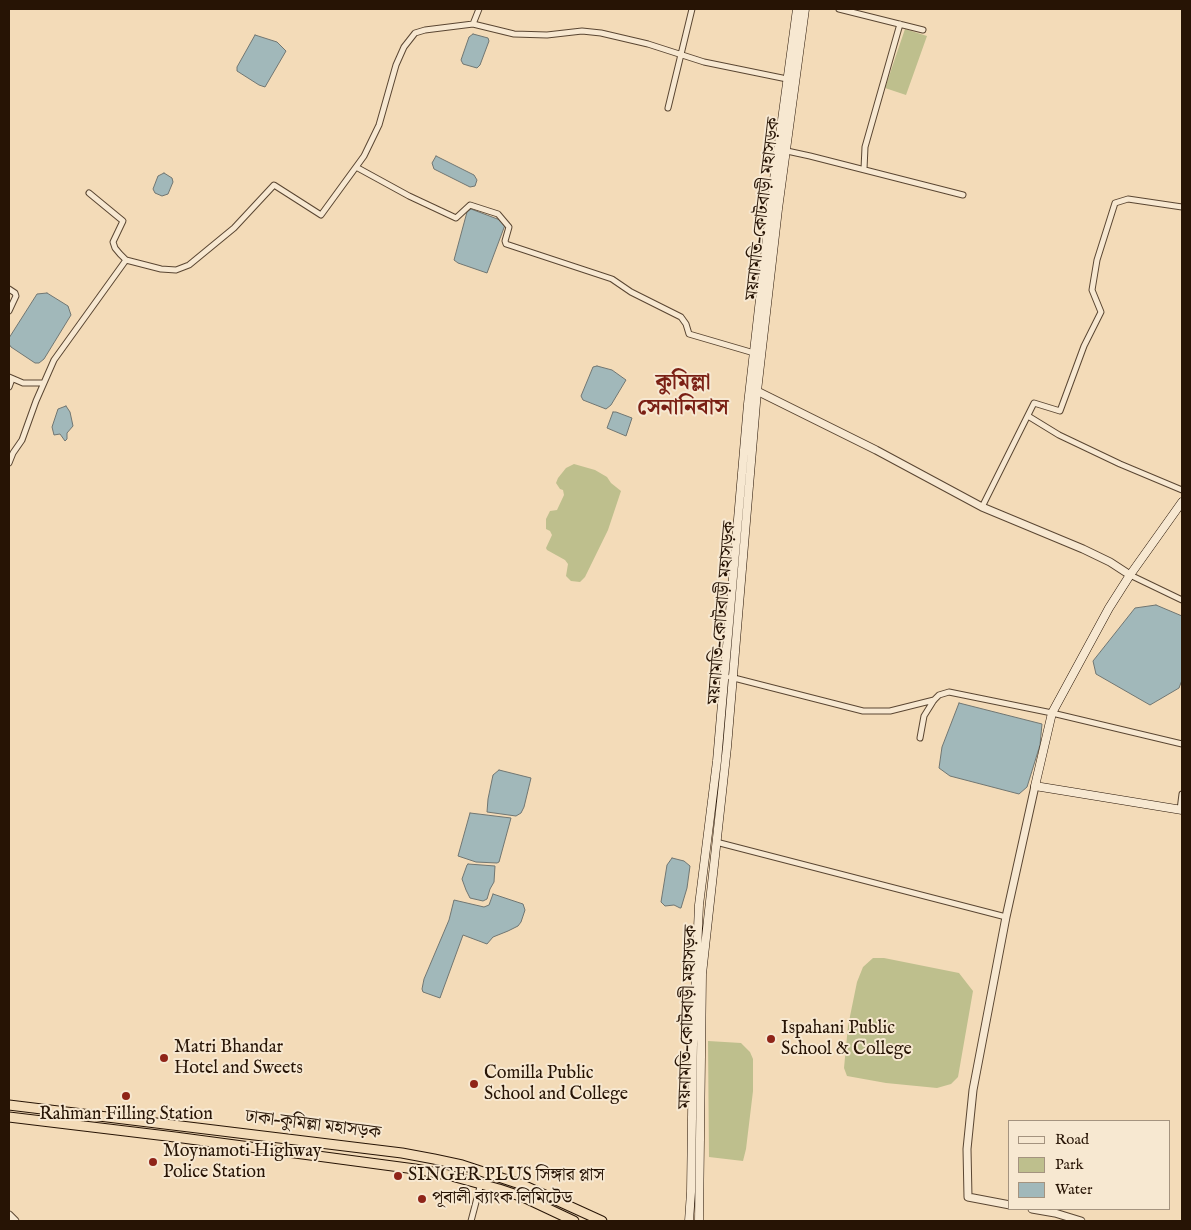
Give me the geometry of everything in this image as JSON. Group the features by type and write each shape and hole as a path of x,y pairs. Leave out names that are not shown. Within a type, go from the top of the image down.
{"highway":[{"name":"ঢাকা–কুমিল্লা মহাসড়ক","path":"9,1104 402,1153 434,1159 462,1165 523,1185 602,1221"},
{"name":"ঢাকা–কুমিল্লা মহাসড়ক","path":"9,1117 415,1169 481,1184 523,1197 574,1221"}],"main road":[{"name":"ময়নামতি–কোটবাড়ী মহাসড়ক","path":"753,390 754,353 796,9"},
{"name":"ময়নামতি–কোটবাড়ী মহাসড়ক","path":"698,1221 699,905 728,677 753,390 805,9"},
{"path":"1181,810 1036,786 1052,713 1109,608 1182,502"},
{"name":"ময়নামতি–কোটবাড়ী মহাসড়ক","path":"689,1221 699,974 727,747 728,677"}],"street":[{"path":"473,24 479,9"},
{"path":"668,108 692,9"},
{"path":"839,9 923,30"},
{"path":"89,193 123,221 113,242 115,248 126,260 161,269 176,270 189,265 234,228 274,185 321,215 364,156 379,125 396,65 404,47 415,33 425,30 473,24 514,34 601,33 648,44 704,62 788,78"},
{"path":"864,170 865,147 900,24"},
{"path":"787,151 963,195"},
{"path":"356,167 409,196 456,218 470,205 498,214 509,226 506,244 612,279 631,292 681,317 686,324 688,334 754,353"},
{"path":"982,507 1034,403 1060,410 1084,346 1100,312 1092,290 1098,260 1114,203 1128,200 1182,207"},
{"path":"9,463 11,452 22,440 43,383 54,360 126,260"},
{"path":"9,289 16,296 9,311"},
{"path":"9,388 10,378 24,383 43,383"},
{"path":"753,390 876,450 982,507 1084,549 1130,575 1182,600"},
{"path":"1028,416 1059,434 1120,464 1182,490"},
{"path":"728,677 863,711 890,711 934,700"},
{"path":"920,738 924,716 934,700 939,695 949,692 1052,713 1182,744"},
{"path":"1008,1204 968,1197 967,1149 973,1090 1006,917 1036,786"},
{"path":"1181,810 1182,794"},
{"path":"716,842 1006,917"},
{"path":"471,1221 481,1184"},
{"path":"1038,1210 1081,1221"},
{"path":"9,1215 15,1221"}],"green space":[{"path":"905,29 927,36 906,95 885,88"},
{"path":"574,464 595,470 607,477 621,491 608,530 585,577 580,582 571,581 566,576 568,564 546,548 552,535 546,529 546,519 550,511 557,510 564,495 563,490 556,483 566,468"},
{"path":"873,958 884,958 959,973 973,991 958,1077 951,1084 937,1088 886,1083 847,1076 844,1068 848,1026 857,982 863,967"},
{"path":"708,1041 741,1043 750,1052 753,1059 753,1091 743,1161 709,1157"}],"water":[{"path":"473,34 488,38 489,41 480,65 477,68 463,64 461,60 469,37"},
{"path":"255,35 277,42 286,51 265,87 237,71 237,67"},
{"path":"436,156 474,175 477,180 475,186 470,187 434,169 432,163"},
{"path":"164,173 172,178 173,182 168,194 162,196 155,193 153,189 158,176"},
{"path":"471,209 500,220 505,225 487,273 454,260 467,212"},
{"path":"47,293 68,306 71,315 44,359 39,363 35,363 11,347 9,338 37,294"},
{"path":"597,366 612,370 626,380 611,405 606,409 583,400 581,396 593,367"},
{"path":"66,406 70,412 73,426 67,433 65,441 60,434 54,435 52,427 58,409"},
{"path":"613,412 632,418 626,436 607,428"},
{"path":"1156,605 1182,616 1182,680 1179,688 1150,705 1096,674 1093,661 1135,608"},
{"path":"959,703 1042,724 1040,745 1027,787 1019,794 950,776 939,768 942,747"},
{"path":"499,770 531,778 524,807 521,813 516,816 487,812 493,775"},
{"path":"470,813 511,818 499,862 476,862 458,856"},
{"path":"672,858 684,861 690,866 687,888 681,908 674,905 665,906 661,902 667,865"},
{"path":"468,864 495,866 494,882 487,899 483,901 470,898 466,890 462,879"},
{"path":"493,894 523,904 525,910 521,922 518,926 493,937 487,944 463,935 440,998 423,992 424,979 449,920 454,900 484,907 489,905"}],"place":[{"name":"Ispahani Public School & College","path":"771,1039"},
{"name":"Matri Bhandar Hotel and Sweets","path":"164,1058"},
{"name":"Comilla Public School and College","path":"474,1084"},
{"name":"Rahman Filling Station","path":"126,1096"},
{"name":"Moynamoti Highway Police Station","path":"153,1162"},
{"name":"SINGER PLUS সিঙ্গার প্লাস","path":"398,1176"},
{"name":"পূবালী ব্যাংক লিমিটেড","path":"422,1199"}],"district":[{"name":"কুমিল্লা সেনানিবাস","path":"683,396"}]}
